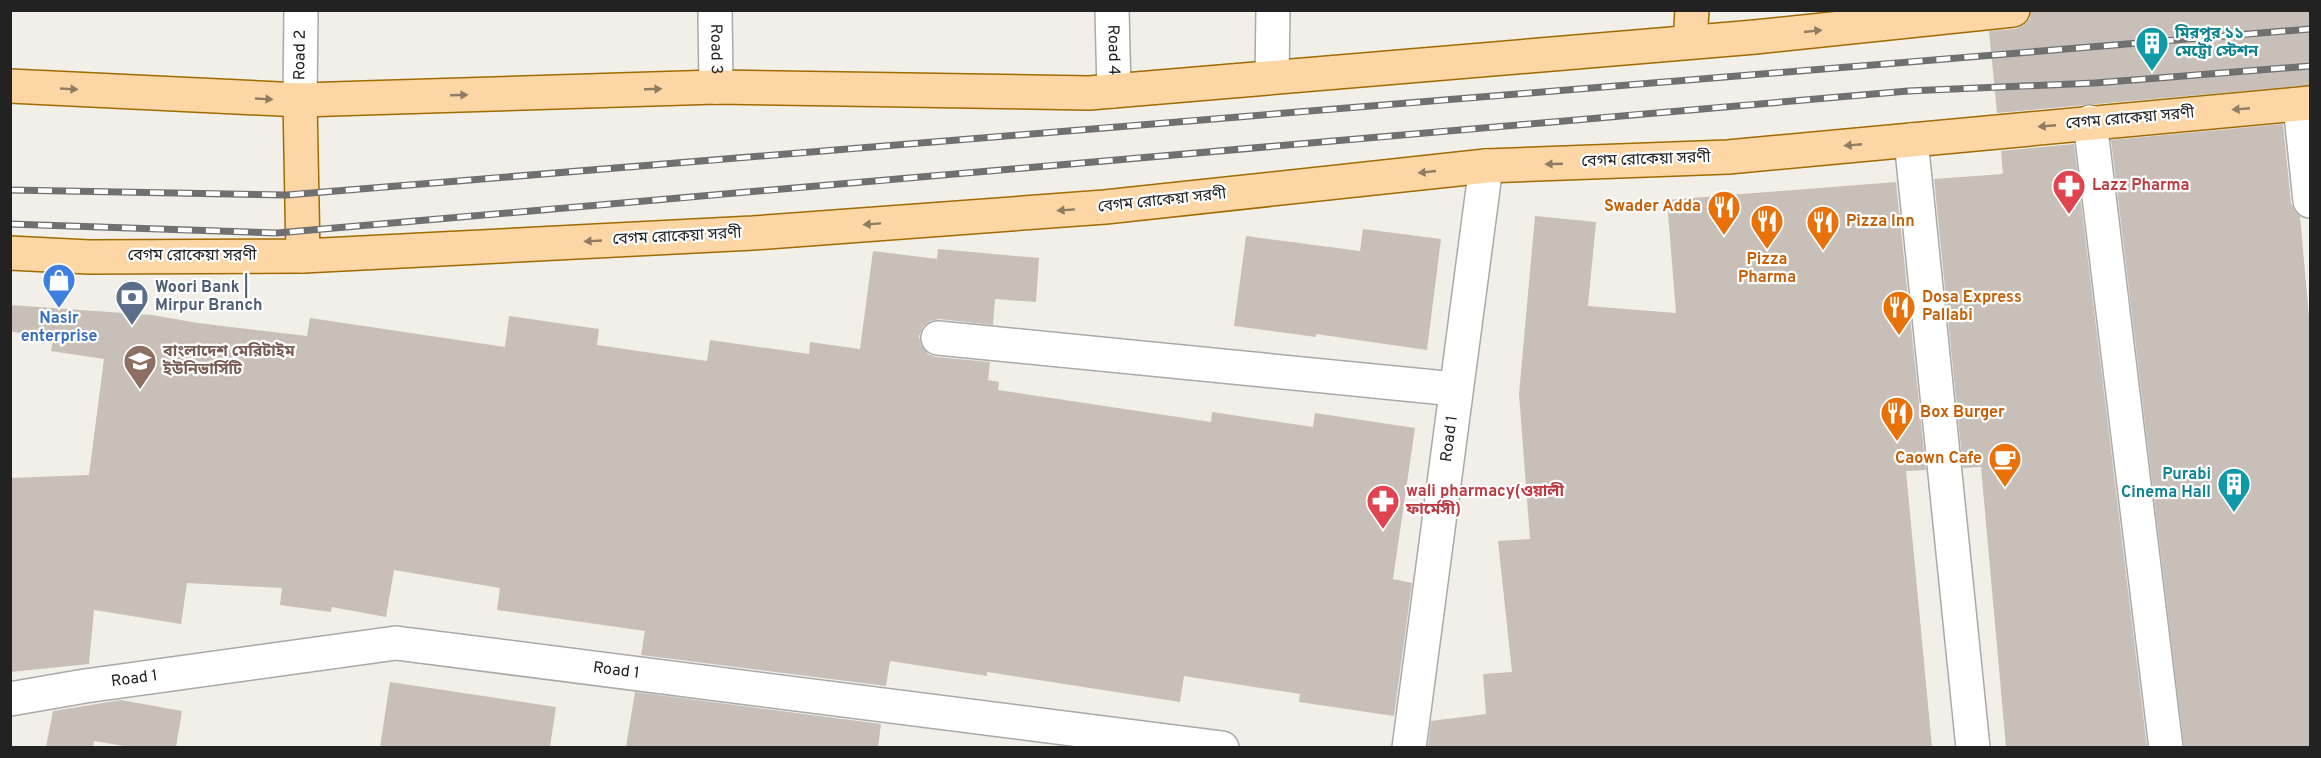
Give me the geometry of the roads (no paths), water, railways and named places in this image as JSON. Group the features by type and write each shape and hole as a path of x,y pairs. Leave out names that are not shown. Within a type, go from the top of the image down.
{"main road":[{"path":"10,86 300,100 716,87 1089,93 1272,77 1691,26 2013,10"},
{"path":"300,100 303,256"},
{"name":"বেগম রোকেয়া সরণী","path":"10,253 89,257 303,256 753,233 1070,210 1486,166 1728,157 2305,104"}],"street":[{"name":"Road 2","path":"300,100 301,10"},
{"name":"Road 3","path":"715,10 716,87"},
{"name":"Road 4","path":"1112,10 1114,91"},
{"path":"1272,77 1273,10"},
{"path":"2305,104 2310,201"},
{"path":"2090,122 2166,747"},
{"path":"1911,140 1973,747"},
{"name":"Road 1","path":"1409,747 1486,166"},
{"path":"938,338 1455,388"},
{"name":"Road 1","path":"10,699 85,686 396,643 1169,744 1222,747"}],"railway":[{"path":"10,190 287,195 2310,29"},
{"path":"10,224 277,233 1908,91 2095,83 2310,66"}],"place":[{"name":"মিরপুর ১১ মেট্রো স্টেশন","path":"2152,72"},
{"name":"Lazz Pharma","path":"2069,215"},
{"name":"Swader Adda","path":"1724,236"},
{"name":"Pizza Pharma","path":"1767,250"},
{"name":"Pizza Inn","path":"1823,251"},
{"name":"Nasir enterprise","path":"59,309"},
{"name":"Woori Bank | Mirpur Branch","path":"132,326"},
{"name":"Dosa Express Pallabi","path":"1899,336"},
{"name":"বাংলাদেশ মেরিটাইম ইউনিভার্সিটি","path":"140,390"},
{"name":"Box Burger","path":"1897,442"},
{"name":"Caown Cafe","path":"2005,488"},
{"name":"Purabi Cinema Hall","path":"2234,513"},
{"name":"wali pharmacy(ওয়ালী ফার্মেসী)","path":"1383,530"}]}
